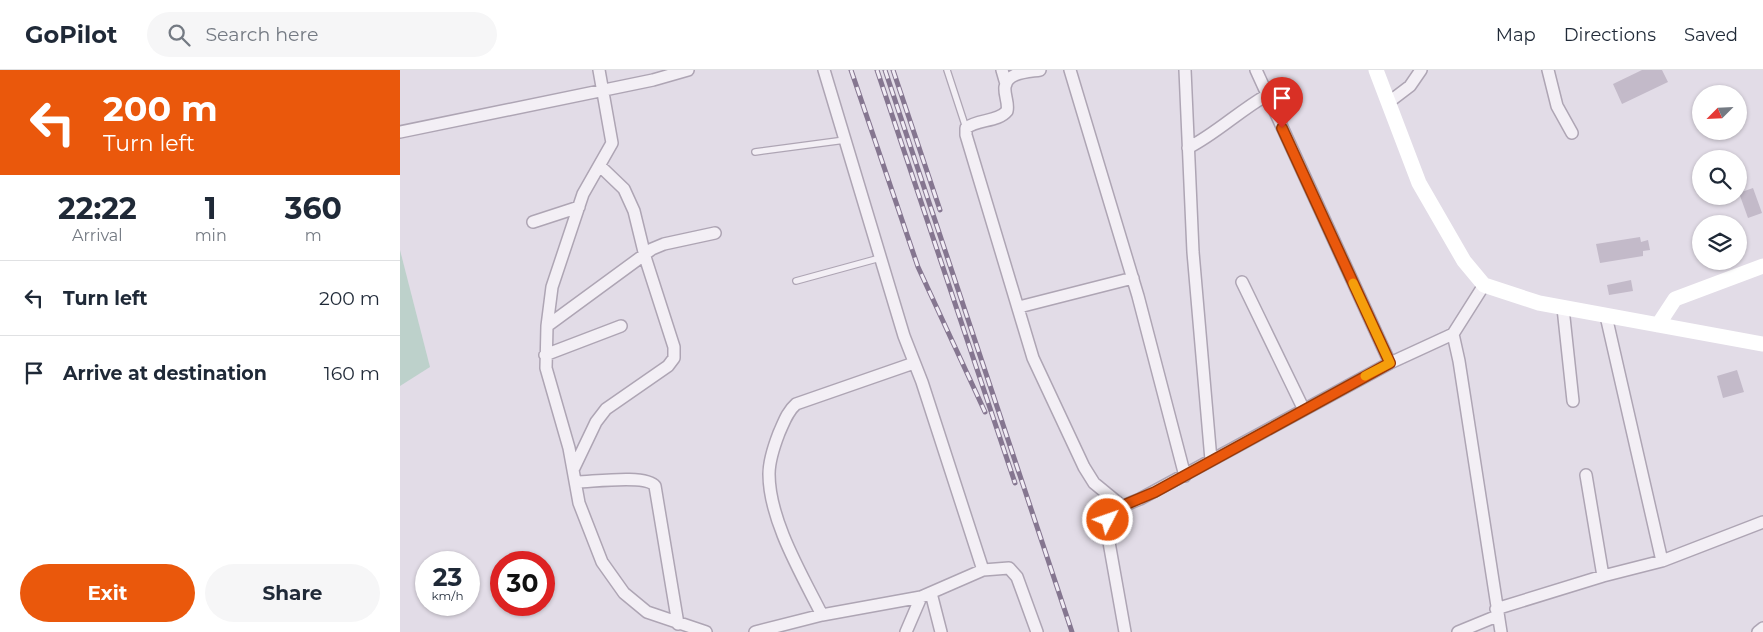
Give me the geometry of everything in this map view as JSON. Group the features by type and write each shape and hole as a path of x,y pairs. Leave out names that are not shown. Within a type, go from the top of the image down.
{"street":[{"path":"599,70 604,89 612,143 589,184 579,207 552,287 547,326 546,368 574,468 579,503 602,562 614,582 633,603 647,612 706,632"},
{"path":"400,132 653,80 688,70"},
{"path":"824,70 880,258 983,570"},
{"path":"1002,70 1006,84 1008,111 1004,116 972,124 966,128 968,144 1037,367 1084,468 1094,483 1122,506"},
{"path":"1006,84 1013,75 1040,70"},
{"path":"1070,70 1133,278 1185,476"},
{"path":"1185,70 1193,252 1211,460"},
{"path":"1256,70 1390,363"},
{"path":"1376,70 1419,183 1464,261 1484,285 1539,303 1763,344"},
{"path":"1389,102 1405,90 1421,70"},
{"path":"1548,70 1557,106 1572,132"},
{"path":"1188,148 1214,134 1238,113 1268,95"},
{"path":"574,468 596,422 606,409 668,366 674,358 674,347 645,254 637,221 624,189 600,166"},
{"path":"534,222 579,207"},
{"path":"547,326 645,254 664,244 715,233"},
{"path":"1658,325 1675,299 1763,266"},
{"path":"1019,307 1133,278"},
{"path":"1242,282 1304,410"},
{"path":"1125,632 1107,531 1108,520 1122,506 1185,476 1390,363 1453,334 1484,285"},
{"path":"1564,308 1573,401"},
{"path":"1606,316 1662,562"},
{"path":"545,355 622,326"},
{"path":"1453,334 1459,361 1501,632"},
{"path":"822,615 795,559 773,504 769,473 776,442 788,410 796,404 914,363"},
{"path":"1586,475 1603,576"},
{"path":"577,482 630,480 646,481 655,486 667,570 678,624"},
{"path":"1458,632 1497,613 1603,576 1662,562 1763,522"},
{"path":"755,632 822,615 926,595 983,570 1009,568 1017,577 1037,632"},
{"path":"906,632 926,595"},
{"path":"926,595 941,632"},
{"path":"1758,632 1763,628"}],"lane":[{"path":"947,70 966,128"},
{"path":"755,152 846,140"},
{"path":"796,282 880,258"}],"shaded area":[{"path":"400,250 430,367 400,386"}],"building":[{"path":"1642,70 1662,70 1668,82 1622,104 1613,84"},
{"path":"1753,188 1762,213 1748,218 1743,205 1747,205 1747,190"},
{"path":"1640,237 1641,242 1648,240 1650,250 1643,251 1643,256 1600,263 1596,244"},
{"path":"1631,280 1633,291 1609,295 1607,285"},
{"path":"1737,370 1744,392 1723,398 1717,376"}],"railway":[{"path":"851,70 918,267 985,412"},
{"path":"877,70 1015,483"},
{"path":"885,70 1072,632"},
{"path":"893,70 940,210"}],"slow traffic":[{"path":"1353,283 1390,363 1365,376"}],"route":[{"path":"1108,520 1122,506 1155,492 1185,476 1390,363 1282,128"}]}
